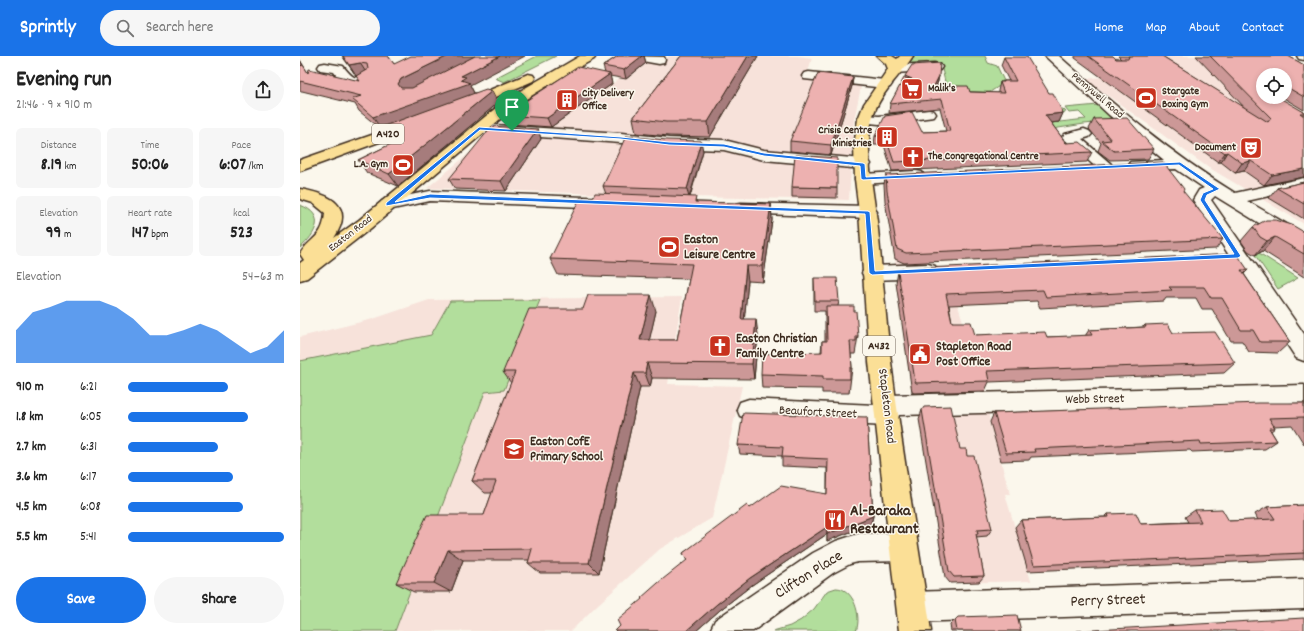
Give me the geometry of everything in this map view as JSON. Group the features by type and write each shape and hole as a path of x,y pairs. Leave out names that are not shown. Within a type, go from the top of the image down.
{"main road":[{"path":"456,109 510,87 572,56"},
{"name":"Easton Road","path":"300,273 365,224 513,102 560,72 590,56"},
{"name":"Stapleton Road","path":"893,66 871,104 865,119 862,146 880,362 913,619"},
{"path":"476,101 503,98 513,102"},
{"name":"A420","path":"300,166 429,119"},
{"path":"300,194 313,196 325,201 334,212 333,226 320,245 300,263"}],"street":[{"path":"635,56 659,60"},
{"name":"Pennywell Road","path":"1051,56 1083,85 1180,164 1225,194 1304,242"},
{"path":"322,65 338,69 347,80 359,83 368,78"},
{"path":"809,76 893,66 935,68"},
{"path":"865,119 879,120 929,114"},
{"path":"479,129 621,138 669,143 724,145 764,155 863,172 933,175"},
{"path":"1084,134 1070,137 1105,167"},
{"path":"1081,168 1180,164"},
{"path":"1304,182 1225,194 1205,194 1202,200 1231,256 1304,352"},
{"path":"388,204 430,196 627,204"},
{"path":"728,208 868,212"},
{"path":"872,273 944,270"},
{"name":"Webb Street","path":"887,410 1304,395"},
{"name":"Beaufort Street","path":"749,410 887,410"},
{"name":"Clifton Place","path":"726,631 824,563 846,551 858,548 903,548"},
{"name":"Perry Street","path":"913,619 1304,594"}],"shaded area":[{"path":"669,56 797,56 812,58 806,78 862,82 854,120 849,200 689,197 427,188 489,137 581,76 612,84 620,78 627,79 650,60 660,62"},
{"path":"1103,56 1276,56 1282,68 1256,68 1256,104 1292,104 1304,111 1304,224 1206,166 1085,79 1110,76"},
{"path":"887,181 918,260 949,277 985,392 990,422 1010,494 1005,494 1031,581 950,583 945,577 920,418 912,392 896,283 895,259 884,187 884,183"},
{"name":"Easton CofE Primary School","path":"682,297 668,384 742,386 712,518 660,549 595,607 571,631 300,631 300,337 373,319 429,300"}],"green space":[{"path":"537,56 556,56 504,82 495,78"},
{"path":"914,56 985,56 988,63 997,66 1004,83 990,92 934,92 937,85 946,86 942,69 938,64 909,65"},
{"path":"1098,105 1116,121 1052,129 948,120 1063,109 1066,112 1052,114 1060,122 1086,119 1079,112 1069,113 1065,108"},
{"path":"300,205 314,214 316,225 311,237 300,248"},
{"path":"1259,253 1298,278 1278,289 1255,255"},
{"path":"540,300 504,390 485,392 395,631 300,631 300,361 431,335 450,301"},
{"path":"836,588 842,589 848,593 855,604 858,618 856,631 773,631 790,626 801,620 814,609 827,591"}],"building":[{"path":"343,56 388,56 394,64 411,56 448,56 401,79 398,84 401,88 412,88 475,56 500,56 461,76 466,77 461,80 470,83 373,117 352,99 361,96 300,81 300,66 303,65 308,73 309,69 360,81 356,76 368,69 367,64 360,63 349,65"},
{"path":"618,56 642,56 624,70 603,66"},
{"path":"681,56 748,56 708,122 666,122 633,118"},
{"path":"1088,56 1113,56 1116,59 1128,59 1129,56 1162,56 1268,122 1271,118 1257,104 1290,104 1304,112 1300,113 1304,116 1304,169 1272,175 1251,161 1242,163 1227,152 1225,153"},
{"path":"1210,56 1288,56 1304,65 1304,97 1292,90 1292,68 1256,68 1256,103"},
{"path":"1004,57 1027,57 1049,93 1053,93 1063,113 1045,115 1066,143 1080,142 1092,152 894,162 885,135 875,136 885,116 912,112 922,132 950,131 942,99 890,104 904,78 912,79 905,76 912,65 940,63 939,76 934,86 968,86 970,92 1004,93 1000,82 1016,81"},
{"path":"578,67 610,74 547,118 504,115"},
{"path":"818,73 853,77 831,145 790,141"},
{"path":"486,89 492,91 389,174 358,160 399,140 384,126"},
{"path":"1127,118 1154,149 1114,151 1102,141 1111,140 1094,119"},
{"path":"492,126 538,129 501,181 449,179"},
{"path":"626,136 667,140 701,141 687,189 603,186"},
{"path":"795,155 837,158 837,188 792,187"},
{"path":"1163,162 1184,189 1183,191 1223,239 906,253 897,249 887,191 886,175"},
{"path":"1304,182 1304,204 1277,188"},
{"path":"595,193 696,197 695,202 771,204 762,266 746,266 741,319 756,319 752,364 647,363 645,373 634,373 589,563 528,563 532,549 448,550 434,583 396,583 427,515 484,515 496,481 472,481 515,372 503,372 529,309 583,309 588,295 651,295 640,340 677,340 692,264 550,259 580,198 592,199"},
{"path":"1266,220 1276,220 1292,225 1304,232 1304,254 1275,237 1267,241 1260,237 1253,227"},
{"path":"1237,254 1248,270 1241,270 1290,342 1260,342 1253,330 1241,330 1222,298 1211,298 1204,287 1169,287 1172,290 1046,297 1043,290 946,294 952,322 971,322 975,335 1045,332 1047,337 1092,335 1089,330 1146,327 1145,325 1168,324 1173,333 1215,332 1235,363 987,371 989,381 916,383 915,381 898,272 902,269"},
{"path":"814,278 837,278 839,301 815,301"},
{"path":"826,306 854,306 854,311 856,311 858,336 856,336 856,341 850,341 852,368 850,368 850,379 823,379 823,376 761,374 762,354 822,352 822,341 827,341"},
{"path":"1259,403 1304,403 1304,417 1269,418 1275,428 1269,428 1277,441 1201,444 1200,441 1034,449 1035,452 1006,453 994,413"},
{"path":"951,406 960,449 966,449 967,456 974,456 992,529 977,530 978,534 976,534 984,576 954,577 949,571 922,410 924,407"},
{"path":"743,413 867,417 873,516 827,534 827,527 750,578 686,631 615,631 620,626 617,620 658,583 687,560 683,553 747,505 750,508 781,486 827,494 828,459 782,457 783,447 738,445"},
{"path":"1304,505 1304,553 1034,565 1021,520 1109,517 1108,514 1136,513 1141,524 1201,522 1195,510 1222,509 1229,521 1275,519 1267,507"},
{"path":"1017,615 1021,631 957,631 955,620 958,617"},
{"path":"1304,618 1304,631 1077,631"}],"place":[{"name":"Malik's","path":"912,89"},
{"name":"Stargate Boxing Gym","path":"1146,98"},
{"name":"City Delivery Office","path":"567,100"},
{"name":"Crisis Centre Ministries","path":"887,137"},
{"name":"Document","path":"1251,148"},
{"name":"The Congregational Centre","path":"913,157"},
{"name":"L.A. Gym","path":"403,165"},
{"name":"Easton Leisure Centre","path":"669,247"},
{"name":"Easton Christian Family Centre","path":"720,346"},
{"name":"Stapleton Road Post Office","path":"920,354"},
{"name":"Easton CofE Primary School","path":"514,449"},
{"name":"Al-Baraka Restaurant","path":"835,520"}],"route":[{"path":"479,129 512,131 621,138 669,143 733,146 764,155 863,164 863,179 1180,164 1217,189 1205,194 1202,200 1238,256 872,273 868,212 832,212 430,196 388,204 479,129"}]}
